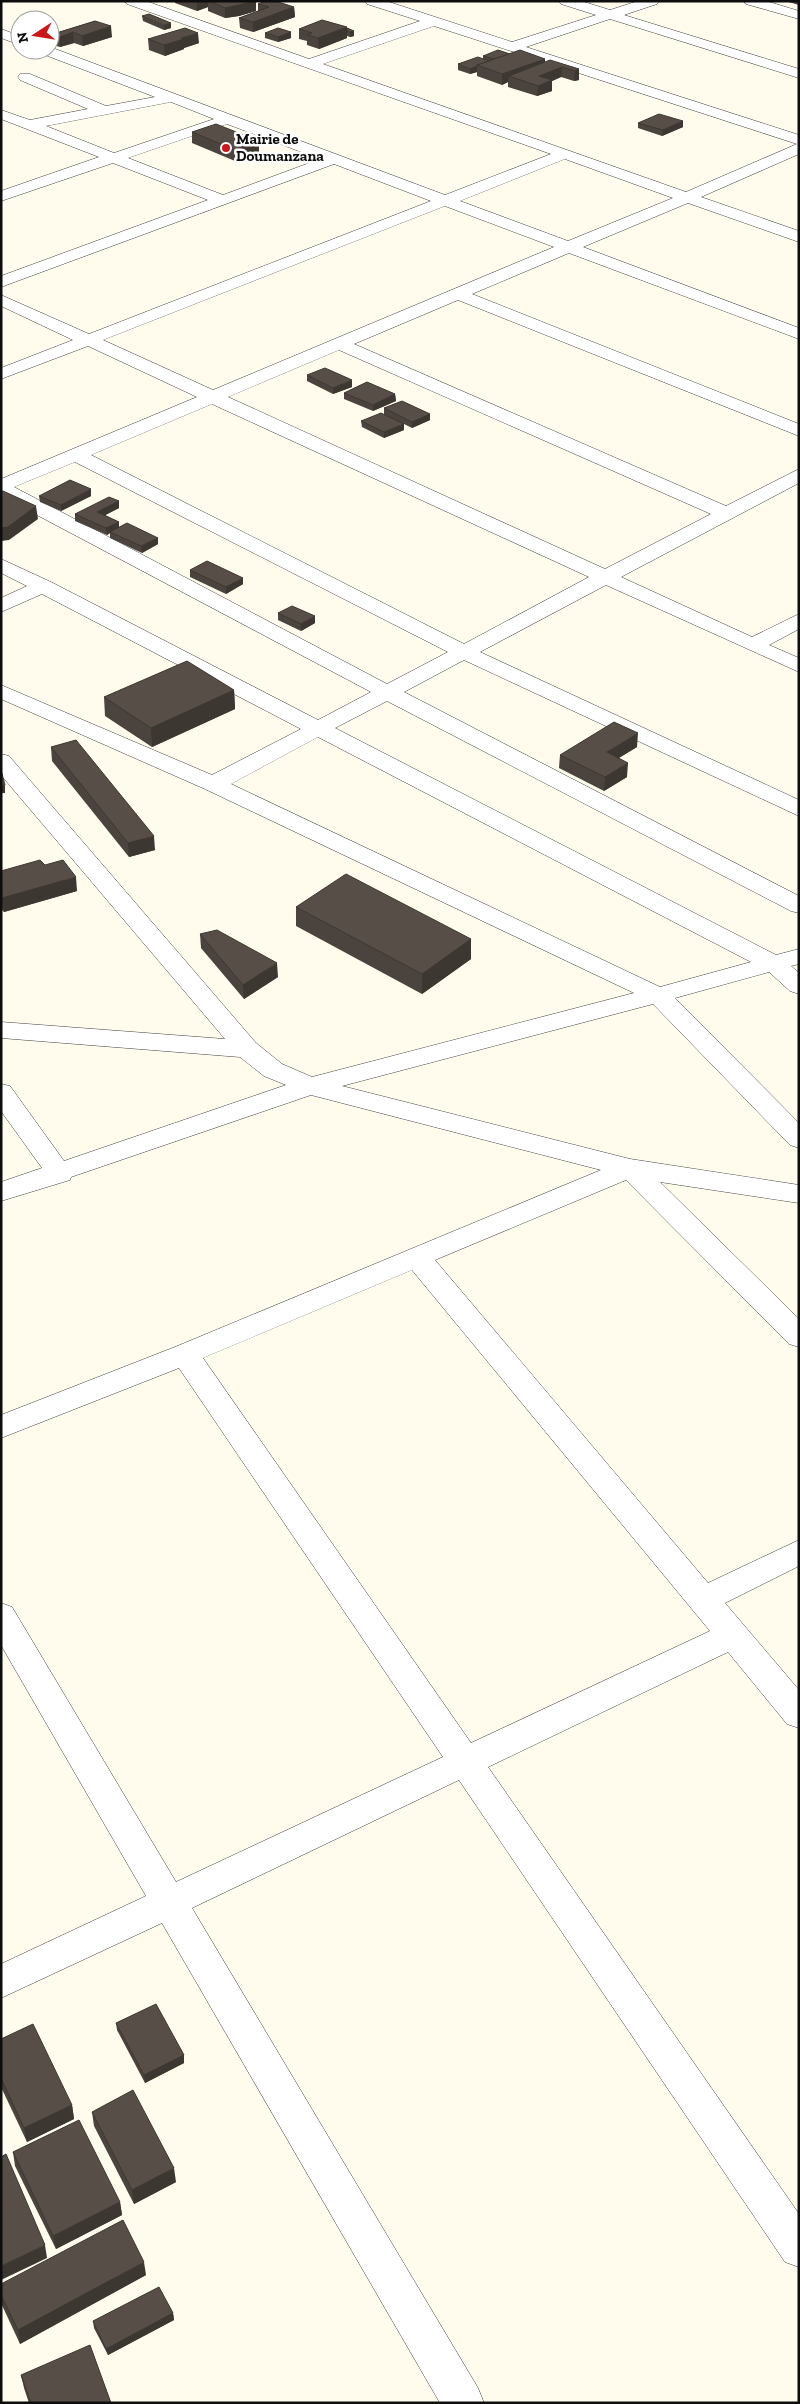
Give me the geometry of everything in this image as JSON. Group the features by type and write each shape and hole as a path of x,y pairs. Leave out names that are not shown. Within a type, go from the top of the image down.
{"street":[{"path":"132,1 799,237"},
{"path":"372,1 799,140"},
{"path":"566,1 799,74"},
{"path":"511,47 652,1"},
{"path":"750,1 799,15"},
{"path":"308,64 434,21"},
{"path":"60,56 799,334"},
{"path":"25,77 105,111"},
{"path":"29,125 171,98"},
{"path":"1,114 222,200"},
{"path":"1,196 227,118"},
{"path":"1,487 688,198 799,148"},
{"path":"1,374 565,154"},
{"path":"1,282 334,159"},
{"path":"458,294 799,431"},
{"path":"1,300 799,666"},
{"path":"340,344 726,513"},
{"path":"76,455 464,652 799,809"},
{"path":"213,784 799,475"},
{"path":"1,487 387,692 799,906"},
{"path":"1,565 773,963 799,986"},
{"path":"1,606 44,586"},
{"path":"753,645 799,620"},
{"path":"1,691 213,784 658,995 799,1139"},
{"path":"1,761 247,1049 273,1070 310,1086 630,1168 799,1194"},
{"path":"1,1192 60,1174 310,1086 799,956"},
{"path":"1,1030 247,1049"},
{"path":"1,1092 60,1174"},
{"path":"1,1427 185,1354 630,1168"},
{"path":"630,1168 799,1337"},
{"path":"417,1258 799,1714"},
{"path":"185,1354 799,2248"},
{"path":"703,1600 799,1552"},
{"path":"1,1616 462,2403"},
{"path":"1,1982 732,1635"}],"building":[{"path":"210,1 254,1 225,8"},
{"path":"265,1 275,1 294,7 253,22 239,18 269,7 258,4"},
{"path":"149,14 171,23 164,25 142,16"},
{"path":"322,20 347,27 318,38 307,35 312,33 299,29"},
{"path":"95,21 111,26 82,36 73,32 60,37 60,32"},
{"path":"185,28 198,33 164,45 148,39"},
{"path":"278,28 291,32 278,37 265,33"},
{"path":"498,50 510,54 494,59 483,56"},
{"path":"520,50 545,59 502,74 477,65"},
{"path":"478,57 489,61 470,69 458,64"},
{"path":"550,60 579,69 575,71 562,67 539,76 552,80 538,86 509,76"},
{"path":"659,114 683,121 663,130 638,123"},
{"path":"216,124 259,141 235,150 192,132"},
{"path":"325,368 352,380 333,388 307,375"},
{"path":"367,382 395,394 373,405 344,393"},
{"path":"402,401 430,414 412,422 384,408"},
{"path":"381,413 404,424 384,432 361,421"},
{"path":"70,480 91,489 61,505 39,496"},
{"path":"1,491 36,506 8,527 1,528"},
{"path":"109,497 119,501 97,512 119,522 106,528 75,514"},
{"path":"127,523 158,538 141,546 110,532"},
{"path":"207,561 243,578 226,587 190,570"},
{"path":"292,606 315,616 301,624 278,613"},
{"path":"187,661 234,690 151,728 104,697"},
{"path":"614,722 638,733 607,752 628,763 605,777 560,755"},
{"path":"76,740 154,836 128,843 51,747"},
{"path":"1,770 5,785 1,786"},
{"path":"40,860 45,865 63,860 76,877 2,898 1,871"},
{"path":"346,874 471,939 422,974 296,907"},
{"path":"217,930 277,963 243,985 200,934"},
{"path":"156,2004 184,2055 144,2075 116,2023"},
{"path":"33,2024 72,2105 24,2128 1,2078 1,2039"},
{"path":"133,2090 174,2168 132,2190 92,2112"},
{"path":"79,2120 120,2202 53,2236 13,2152"},
{"path":"6,2154 45,2245 1,2266 1,2157"},
{"path":"123,2220 144,2262 18,2330 1,2295 1,2284"},
{"path":"159,2287 173,2313 106,2349 93,2321"},
{"path":"90,2345 111,2403 31,2403 21,2375"}],"place":[{"name":"Mairie de Doumanzana","path":"226,148"}]}
